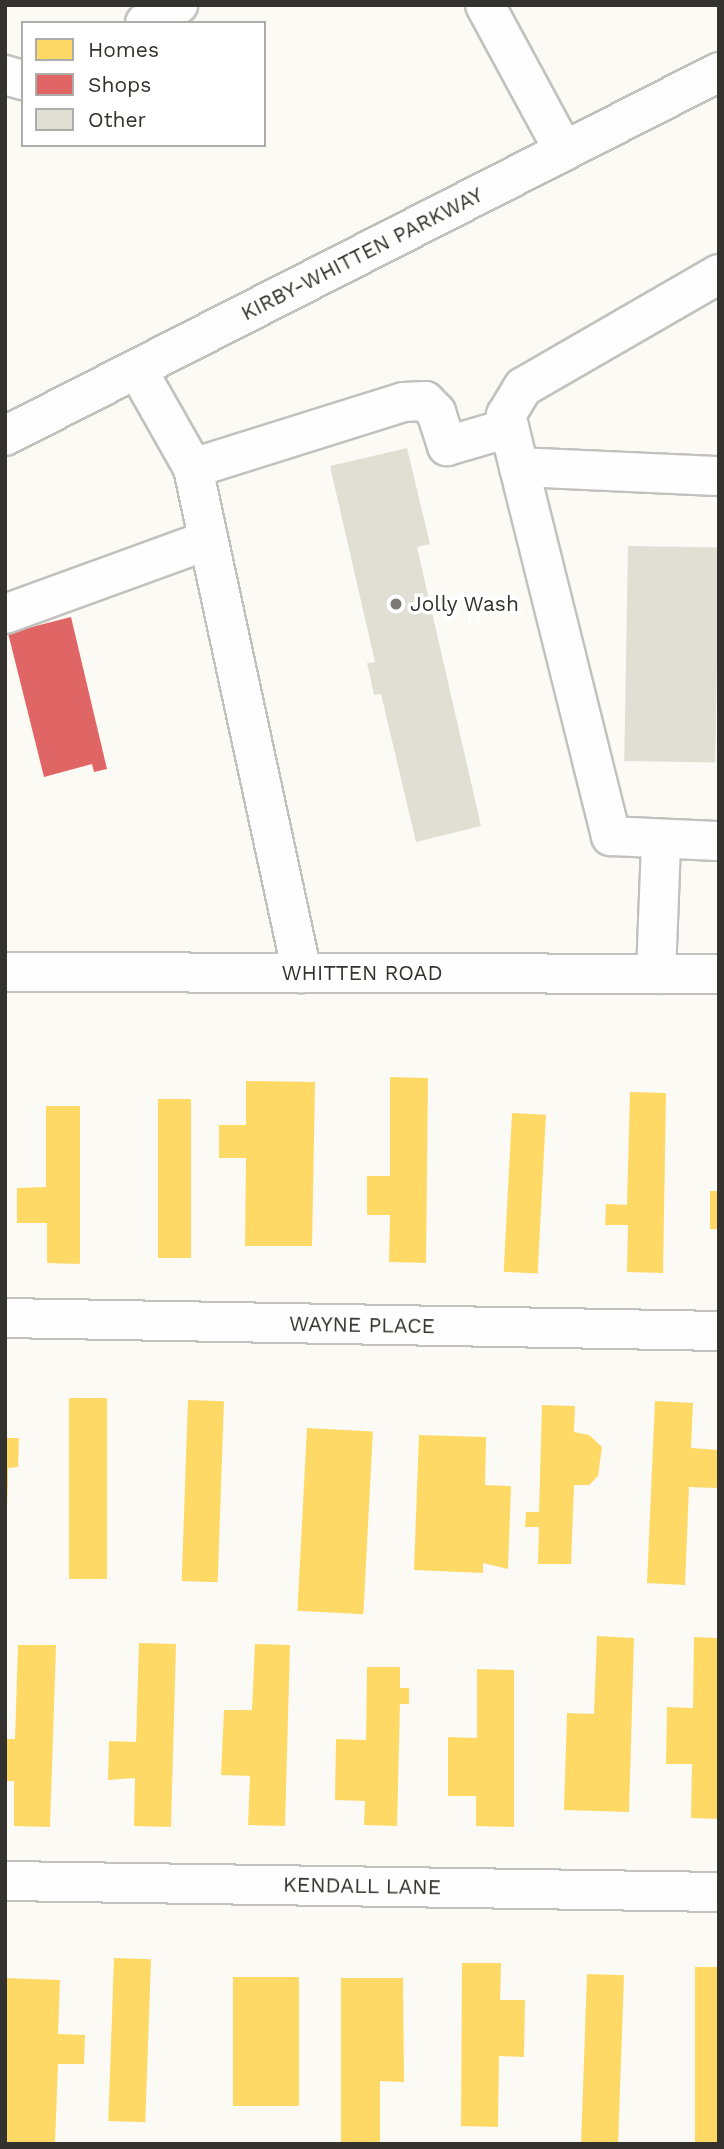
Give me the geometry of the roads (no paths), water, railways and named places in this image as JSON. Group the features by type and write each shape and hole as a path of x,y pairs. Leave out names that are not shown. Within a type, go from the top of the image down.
{"street":[{"path":"149,21 178,5"},
{"path":"485,5 564,151"},
{"name":"KIRBY-WHITTEN PARKWAY","path":"5,436 719,72"},
{"path":"719,274 523,387 510,401 509,428 611,836 661,841 719,841"},
{"path":"137,369 193,468 302,973"},
{"path":"193,468 404,401 425,401 436,412 447,446 509,428"},
{"path":"519,467 719,475"},
{"path":"5,614 208,540"},
{"path":"656,974 661,841"},
{"name":"WHITTEN ROAD","path":"5,972 719,974"},
{"name":"WAYNE PLACE","path":"5,1318 719,1331"},
{"name":"KENDALL LANE","path":"5,1881 719,1892"}],"place":[{"name":"Jolly Wash","path":"396,604"}]}
